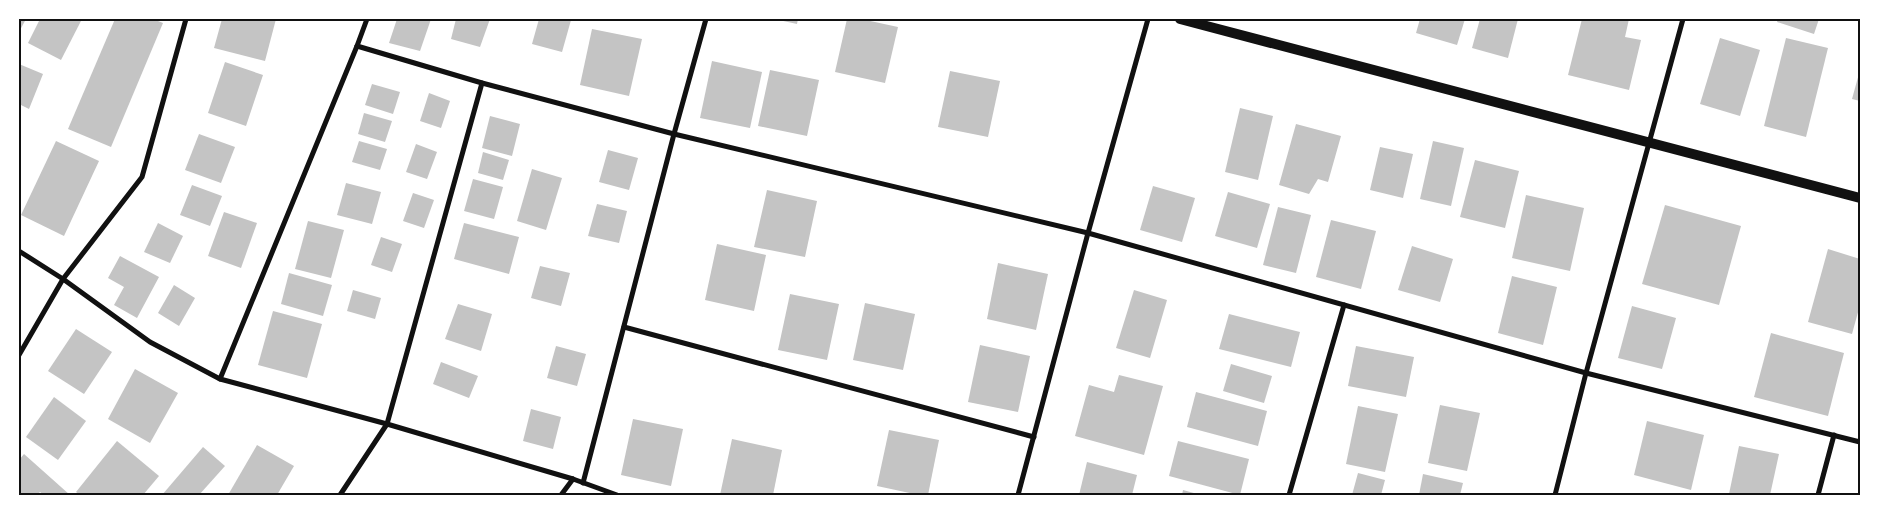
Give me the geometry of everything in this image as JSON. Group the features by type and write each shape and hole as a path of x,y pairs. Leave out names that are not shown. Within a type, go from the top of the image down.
{"main road":[{"path":"1180,19 1860,198"}],"street":[{"path":"19,355 63,279 142,176 186,19"},
{"path":"220,379 367,19"},
{"path":"583,483 706,19"},
{"path":"1018,495 1148,19"},
{"path":"1555,495 1586,373 1683,19"},
{"path":"357,46 482,83 674,134 1088,233 1586,373 1860,442"},
{"path":"340,495 387,424 482,83"},
{"path":"19,251 63,279 150,342 220,379 387,424 573,479 617,495"},
{"path":"1289,495 1344,305"},
{"path":"624,327 1034,437"},
{"path":"1818,495 1834,435"},
{"path":"561,495 573,479"}],"building":[{"path":"19,19 26,19 19,32"},
{"path":"40,19 82,19 61,60 28,43"},
{"path":"115,19 153,19 163,23 111,147 68,129"},
{"path":"222,19 276,19 265,61 214,48"},
{"path":"397,19 431,19 420,51 389,43"},
{"path":"456,19 490,19 480,47 451,39"},
{"path":"539,19 571,20 562,52 532,44"},
{"path":"774,19 798,19 797,24"},
{"path":"847,19 861,19 898,27 885,83 835,72"},
{"path":"1420,19 1465,19 1457,45 1416,33"},
{"path":"1480,19 1518,19 1508,58 1472,48"},
{"path":"1582,19 1629,19 1625,37 1641,40 1629,90 1568,75"},
{"path":"1778,19 1819,19 1814,34 1777,22"},
{"path":"592,29 642,39 629,96 580,85"},
{"path":"1720,38 1760,50 1740,116 1700,104"},
{"path":"1786,38 1828,48 1806,137 1764,126"},
{"path":"712,61 762,72 750,128 700,118"},
{"path":"225,62 263,75 246,126 208,113"},
{"path":"19,64 43,74 29,109 19,104"},
{"path":"770,70 819,80 807,136 758,126"},
{"path":"1860,70 1860,101 1852,99"},
{"path":"950,71 1000,81 988,137 938,127"},
{"path":"372,84 400,92 393,114 365,105"},
{"path":"429,93 450,101 441,128 420,121"},
{"path":"1240,108 1273,116 1258,180 1225,172"},
{"path":"364,113 392,121 385,142 358,134"},
{"path":"490,116 520,124 512,156 482,148"},
{"path":"1296,124 1341,136 1328,182 1318,179 1309,194 1279,185"},
{"path":"199,134 235,147 221,183 185,170"},
{"path":"56,141 99,161 64,236 21,215"},
{"path":"359,141 387,149 380,170 352,162"},
{"path":"1433,141 1464,148 1451,206 1420,199"},
{"path":"416,144 437,152 427,179 406,172"},
{"path":"1380,147 1413,154 1403,198 1370,190"},
{"path":"608,150 638,158 629,190 599,182"},
{"path":"483,152 509,160 503,180 478,173"},
{"path":"1475,160 1519,171 1505,228 1460,217"},
{"path":"532,169 562,178 546,230 517,221"},
{"path":"473,179 503,187 494,219 464,211"},
{"path":"346,183 381,192 372,224 337,215"},
{"path":"192,185 222,196 210,226 180,215"},
{"path":"1153,186 1195,198 1182,242 1140,230"},
{"path":"767,190 817,201 805,257 754,247"},
{"path":"1228,192 1270,204 1257,248 1215,236"},
{"path":"413,193 434,200 424,228 403,221"},
{"path":"1526,195 1584,208 1570,271 1512,258"},
{"path":"597,204 627,211 619,243 588,236"},
{"path":"1665,205 1741,226 1719,305 1642,284"},
{"path":"1278,207 1311,215 1296,273 1263,265"},
{"path":"224,212 257,223 241,268 208,256"},
{"path":"1331,220 1376,231 1361,289 1316,277"},
{"path":"308,221 344,230 331,278 295,269"},
{"path":"158,223 183,236 170,263 144,252"},
{"path":"464,223 519,237 509,274 454,259"},
{"path":"381,237 402,244 392,272 371,265"},
{"path":"717,244 766,255 754,311 705,300"},
{"path":"1412,246 1453,259 1440,302 1398,290"},
{"path":"1828,249 1860,259 1860,305 1852,334 1808,322"},
{"path":"120,256 159,277 137,318 114,305 124,287 108,278"},
{"path":"998,263 1048,274 1036,330 987,319"},
{"path":"540,266 570,273 561,306 531,298"},
{"path":"289,273 332,285 323,316 281,304"},
{"path":"1512,276 1557,287 1543,345 1498,333"},
{"path":"174,285 195,298 179,326 158,313"},
{"path":"353,290 381,298 375,319 347,311"},
{"path":"1134,290 1167,300 1150,358 1116,348"},
{"path":"790,294 839,304 827,360 778,350"},
{"path":"865,303 915,314 903,370 853,360"},
{"path":"458,304 492,314 481,351 445,339"},
{"path":"1632,306 1676,318 1662,369 1618,358"},
{"path":"273,311 322,324 307,378 258,365"},
{"path":"1229,314 1300,332 1291,367 1219,349"},
{"path":"76,329 112,352 84,394 48,371"},
{"path":"1771,333 1844,353 1828,416 1754,397"},
{"path":"980,345 1030,356 1018,412 968,402"},
{"path":"556,346 586,354 577,386 547,378"},
{"path":"1356,346 1414,357 1406,397 1348,386"},
{"path":"441,362 478,376 469,398 433,384"},
{"path":"1231,364 1272,376 1264,403 1223,391"},
{"path":"135,369 178,393 150,443 108,419"},
{"path":"1119,375 1163,386 1144,455 1075,436 1089,385 1114,392"},
{"path":"1196,392 1267,411 1258,446 1187,427"},
{"path":"54,397 86,421 58,460 26,437"},
{"path":"1440,405 1480,413 1467,471 1428,463"},
{"path":"1358,406 1398,414 1385,472 1346,464"},
{"path":"531,409 561,417 553,449 523,441"},
{"path":"633,419 683,429 671,486 621,475"},
{"path":"1647,421 1704,435 1691,490 1634,475"},
{"path":"889,430 939,440 928,495 919,495 877,486"},
{"path":"732,439 782,450 773,495 720,495"},
{"path":"117,441 159,476 143,495 80,495 76,492"},
{"path":"1178,441 1249,459 1240,495 1169,476"},
{"path":"257,445 294,466 277,495 228,495"},
{"path":"1739,446 1779,454 1770,495 1729,494"},
{"path":"203,447 225,466 199,495 162,495"},
{"path":"24,454 70,495 44,495 40,492 37,495 19,495 19,460"},
{"path":"1087,462 1137,475 1132,495 1079,495"},
{"path":"1358,473 1385,480 1381,495 1352,495"},
{"path":"1423,474 1463,483 1460,495 1419,495"},
{"path":"1183,490 1201,495 1182,495"}]}
